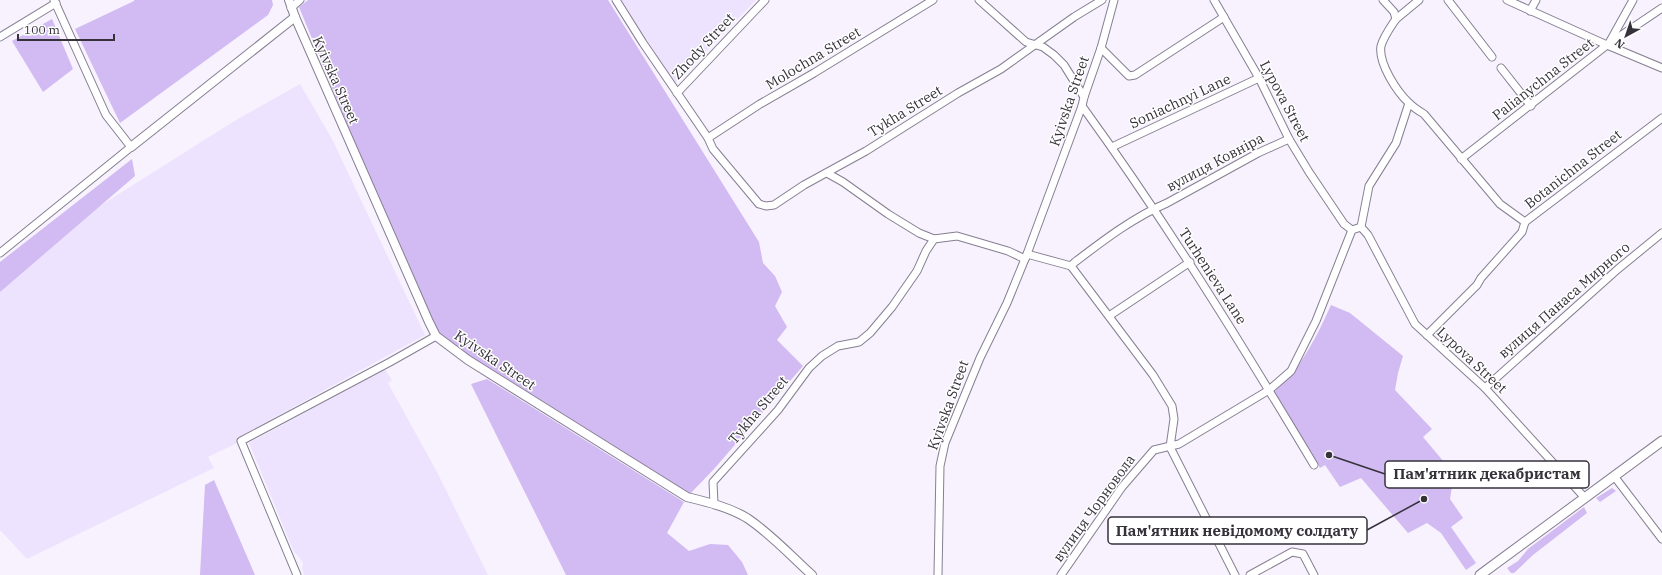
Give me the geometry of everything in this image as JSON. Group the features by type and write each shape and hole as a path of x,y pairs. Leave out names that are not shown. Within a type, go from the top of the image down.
{"main road":[{"path":"1480,575 1662,441"}],"street":[{"path":"290,4 300,0"},
{"name":"Tykha Street","path":"616,0 643,43 708,138 713,149 759,204 766,206 774,205 804,185 827,173 958,93 1001,69 1074,16 1102,0"},
{"name":"Zhody Street","path":"677,92 765,0"},
{"name":"Molochna Street","path":"708,138 760,104 884,31 933,0"},
{"path":"979,0 1026,42 1043,47 1054,55 1064,65 1084,97"},
{"name":"Kyivska Street","path":"938,575 940,466 945,443 980,358 1006,304 1026,257 1082,106 1101,48 1114,0"},
{"name":"Lypova Street","path":"1214,0 1259,78 1289,138 1309,172 1344,224 1352,230"},
{"path":"1383,0 1394,12 1396,19"},
{"path":"1419,0 1396,19 1385,36 1381,48 1384,65 1394,84 1409,103 1424,114 1500,204 1525,222"},
{"path":"1448,0 1492,57"},
{"path":"1507,0 1662,68"},
{"path":"1530,11 1536,0"},
{"path":"1607,45 1633,0"},
{"path":"0,37 55,2 106,115 131,147"},
{"name":"Kyivska Street","path":"290,4 436,336 474,364 687,497 714,504 747,518 812,575"},
{"name":"Palianychna Street","path":"1461,159 1531,106 1607,45 1662,8"},
{"path":"0,253 295,17"},
{"path":"1101,48 1129,76 1135,75 1224,17"},
{"path":"1501,68 1531,106"},
{"name":"Soniachnyi Lane","path":"1112,147 1259,78"},
{"path":"1352,230 1360,227 1369,186 1396,143 1409,103"},
{"name":"Turhenieva Lane","path":"1082,106 1112,147 1190,262 1314,466"},
{"name":"Botanichna Street","path":"1427,335 1477,285 1481,278 1522,232 1525,222 1662,118"},
{"name":"вулиця Ковніра","path":"1154,209 1289,138"},
{"path":"827,173 843,182 913,230 934,239 957,236 980,241 1026,257 1071,266 1153,375 1172,406 1174,419 1170,447 1235,575"},
{"path":"1071,266 1114,234 1154,209"},
{"name":"Lypova Street","path":"1360,227 1368,235 1415,324 1485,388 1585,498"},
{"name":"вулиця Чорновола","path":"1061,575 1122,486 1154,450 1179,444 1269,390 1291,371 1311,331 1352,230"},
{"name":"вулиця Панаса Мирного","path":"1485,388 1618,269 1662,233"},
{"name":"Tykha Street","path":"714,504 713,482 778,410 813,364 822,356 838,346 859,342 870,333 892,307 917,271 934,239"},
{"path":"1109,316 1190,262"},
{"path":"297,575 241,441 436,336"},
{"path":"1614,476 1662,539"},
{"path":"1250,575 1292,552 1297,552 1303,554 1314,575"}],"shaded area":[{"path":"134,0 272,0 273,5 268,15 120,123 75,29"},
{"path":"308,0 608,0 759,242 763,263 775,276 782,292 775,306 787,327 777,340 803,366 714,469 687,497 436,336 424,312 299,7"},
{"path":"621,0 756,0 675,83"},
{"path":"52,19 73,69 43,92 12,41"},
{"path":"300,84 332,139 425,335 237,438 239,442 208,457 214,468 27,559 0,531 0,269 236,120"},
{"path":"132,159 135,176 0,292 0,262"},
{"path":"1331,305 1350,313 1403,356 1395,390 1432,429 1423,437 1454,474 1450,499 1463,518 1451,527 1476,563 1466,570 1441,533 1427,523 1408,533 1361,478 1340,487 1325,465 1320,468 1274,392 1284,383 1300,363 1314,340"},
{"path":"385,369 392,380 388,383 438,474 488,575 304,575 302,569 303,563 294,552 249,443"},
{"path":"487,379 684,502 667,533 689,551 710,544 728,545 742,562 748,575 566,575 471,384"},
{"path":"214,480 255,575 200,575 205,485"},
{"path":"1612,488 1616,491 1600,502 1596,498"},
{"path":"1584,507 1587,513 1533,555 1514,573 1511,573 1507,568 1518,561 1528,549"}],"place":[{"name":"Пам'ятник декабристам","path":"1329,455"},
{"name":"Пам'ятник невідомому солдату","path":"1424,499"}]}
